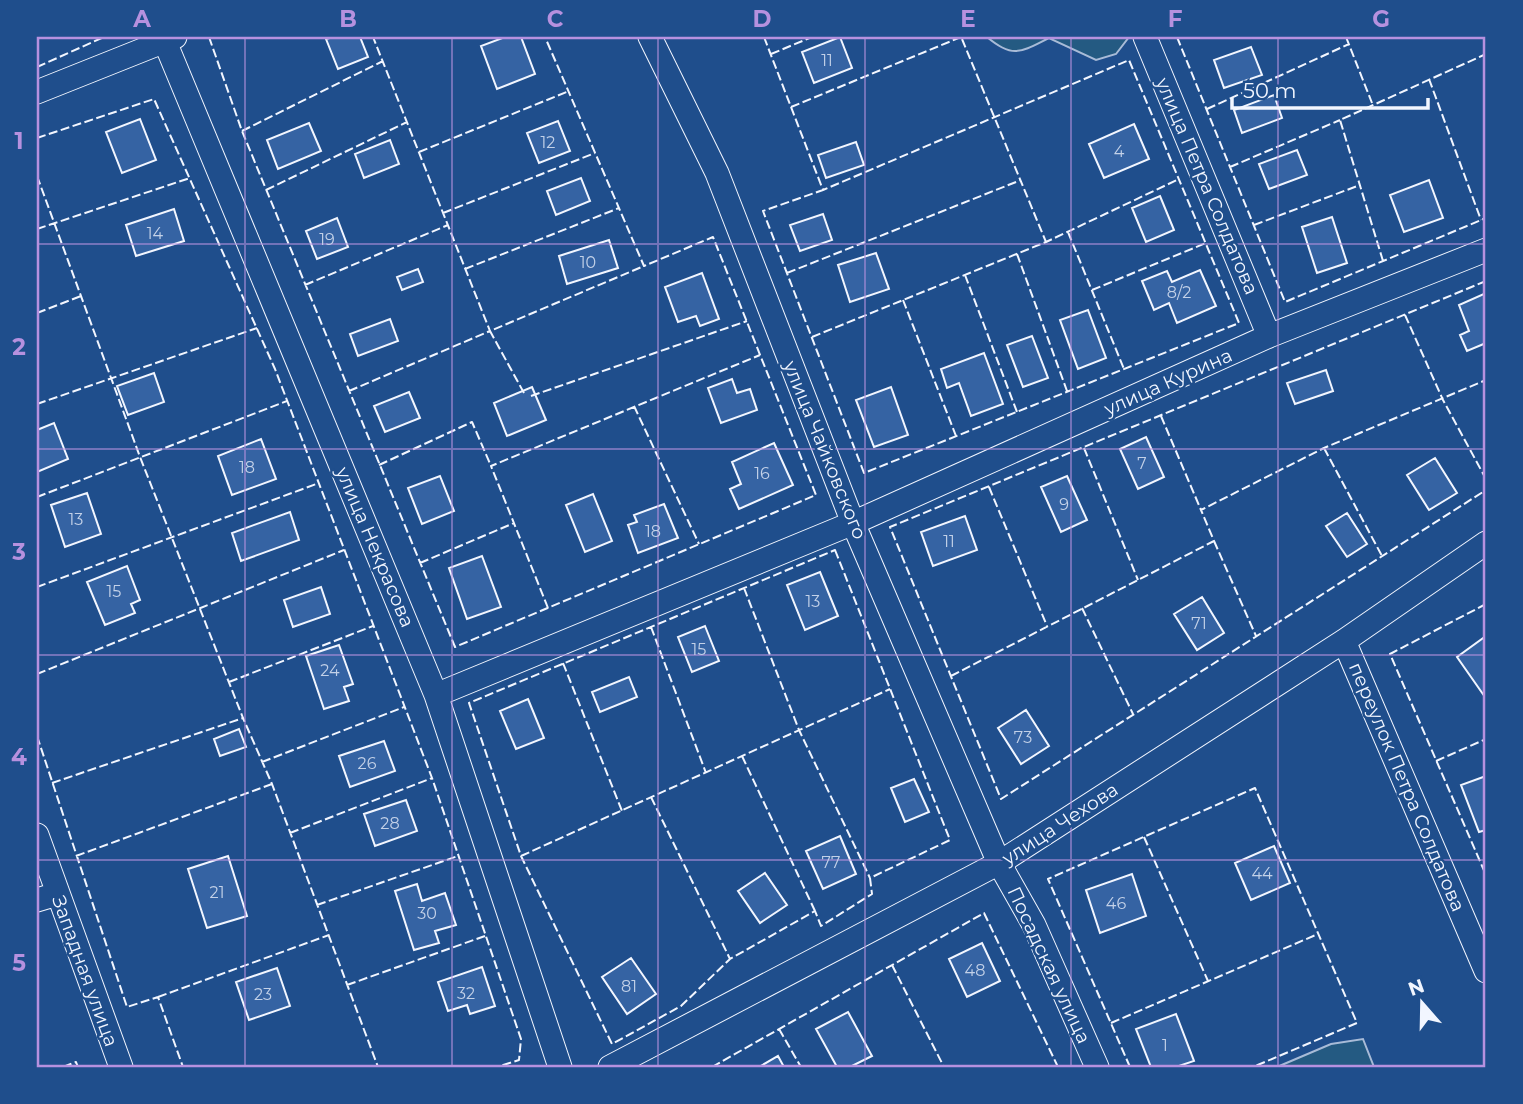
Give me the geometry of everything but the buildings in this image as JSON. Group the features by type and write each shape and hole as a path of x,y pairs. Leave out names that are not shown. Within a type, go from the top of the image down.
{"street":[{"name":"улица Чайковского","path":"650,37 717,173 853,523 999,863"},
{"name":"улица Петра Солдатова","path":"1145,37 1269,336"},
{"path":"37,92 168,38"},
{"name":"улица Некрасова","path":"168,38 436,695 560,1067"},
{"name":"улица Курина","path":"436,695 853,523 1269,336 1486,250"},
{"name":"улица Чехова","path":"611,1067 999,863 1344,641 1486,543"},
{"name":"переулок Петра Солдатова","path":"1344,641 1486,971"},
{"name":"Западная улица","path":"37,835 47,897 121,1067"},
{"name":"Посадская улица","path":"999,863 1034,925 1097,1067"}],"shaded area":[{"path":"987,37 1129,37 1116,54 1096,60 1049,38 1024,50 1011,51"},
{"path":"1363,1039 1374,1067 1277,1067 1331,1044"}],"fence":[{"path":"37,67 104,37"},
{"path":"209,37 242,131 455,647 816,495 713,237 644,266 545,37"},
{"path":"349,391 490,331 373,37"},
{"path":"764,37 823,190 763,211 864,473 1239,323 1129,60 823,190"},
{"path":"771,54 812,37"},
{"path":"791,107 961,37"},
{"path":"1177,37 1285,302 1486,218"},
{"path":"1346,37 1372,103"},
{"path":"962,39 1046,242"},
{"path":"1207,109 1349,44"},
{"path":"1383,261 1340,120 1486,54"},
{"path":"242,131 383,61"},
{"path":"1429,79 1481,220"},
{"path":"419,152 569,91"},
{"path":"37,138 154,99 275,369 432,778 521,1039 519,1060 497,1067"},
{"path":"1230,167 1340,120"},
{"path":"266,190 407,122"},
{"path":"443,213 595,153"},
{"path":"37,176 140,457 243,718 272,784 378,1067"},
{"path":"37,229 190,178"},
{"path":"812,337 1046,242 1179,179"},
{"path":"787,273 1021,180"},
{"path":"1254,225 1360,185"},
{"path":"465,269 619,208"},
{"path":"305,285 448,225"},
{"path":"1068,232 1124,369"},
{"path":"1092,290 1206,243"},
{"path":"1017,254 1067,391"},
{"path":"524,393 490,331 644,266"},
{"path":"965,275 1017,412"},
{"path":"1486,281 890,527 1001,799 1486,490"},
{"path":"37,313 81,296"},
{"path":"903,300 956,436"},
{"path":"1405,315 1443,400 1486,479"},
{"path":"531,396 747,321"},
{"path":"37,404 257,328"},
{"path":"548,608 491,466 760,355"},
{"path":"951,676 1214,541 1201,510 1324,448 1486,380"},
{"path":"37,497 287,401"},
{"path":"634,406 699,544"},
{"path":"1161,416 1201,510"},
{"path":"379,465 472,422 491,466"},
{"path":"1084,448 1138,580"},
{"path":"1324,448 1382,556"},
{"path":"37,587 319,483"},
{"path":"989,487 1047,626"},
{"path":"420,563 514,523"},
{"path":"1214,541 1256,636"},
{"path":"37,674 344,550"},
{"path":"835,550 950,840 870,878 872,894 821,926 815,911 730,959 681,1006 612,1044 521,856 469,703 835,550"},
{"path":"744,588 799,730 870,878"},
{"path":"1486,604 1390,654 1486,875"},
{"path":"1082,608 1133,714"},
{"path":"229,682 373,626"},
{"path":"651,627 706,773"},
{"path":"563,663 622,811"},
{"path":"521,856 890,689"},
{"path":"262,762 404,707"},
{"path":"52,783 243,718"},
{"path":"37,736 127,1007 158,997 183,1067"},
{"path":"1436,761 1486,739"},
{"path":"742,756 815,911"},
{"path":"290,833 432,778"},
{"path":"76,856 272,784"},
{"path":"1130,1067 1048,879 1255,788 1357,1023 1253,1067"},
{"path":"651,797 730,959"},
{"path":"1144,837 1208,981"},
{"path":"317,905 458,856"},
{"path":"712,1067 984,913 1058,1067"},
{"path":"1111,1023 1318,934"},
{"path":"158,997 329,935"},
{"path":"347,985 485,936"},
{"path":"892,965 944,1067"},
{"path":"779,1029 801,1067"},
{"path":"63,1067 76,1062 78,1067"},
{"path":"681,1067 686,1067"}]}
